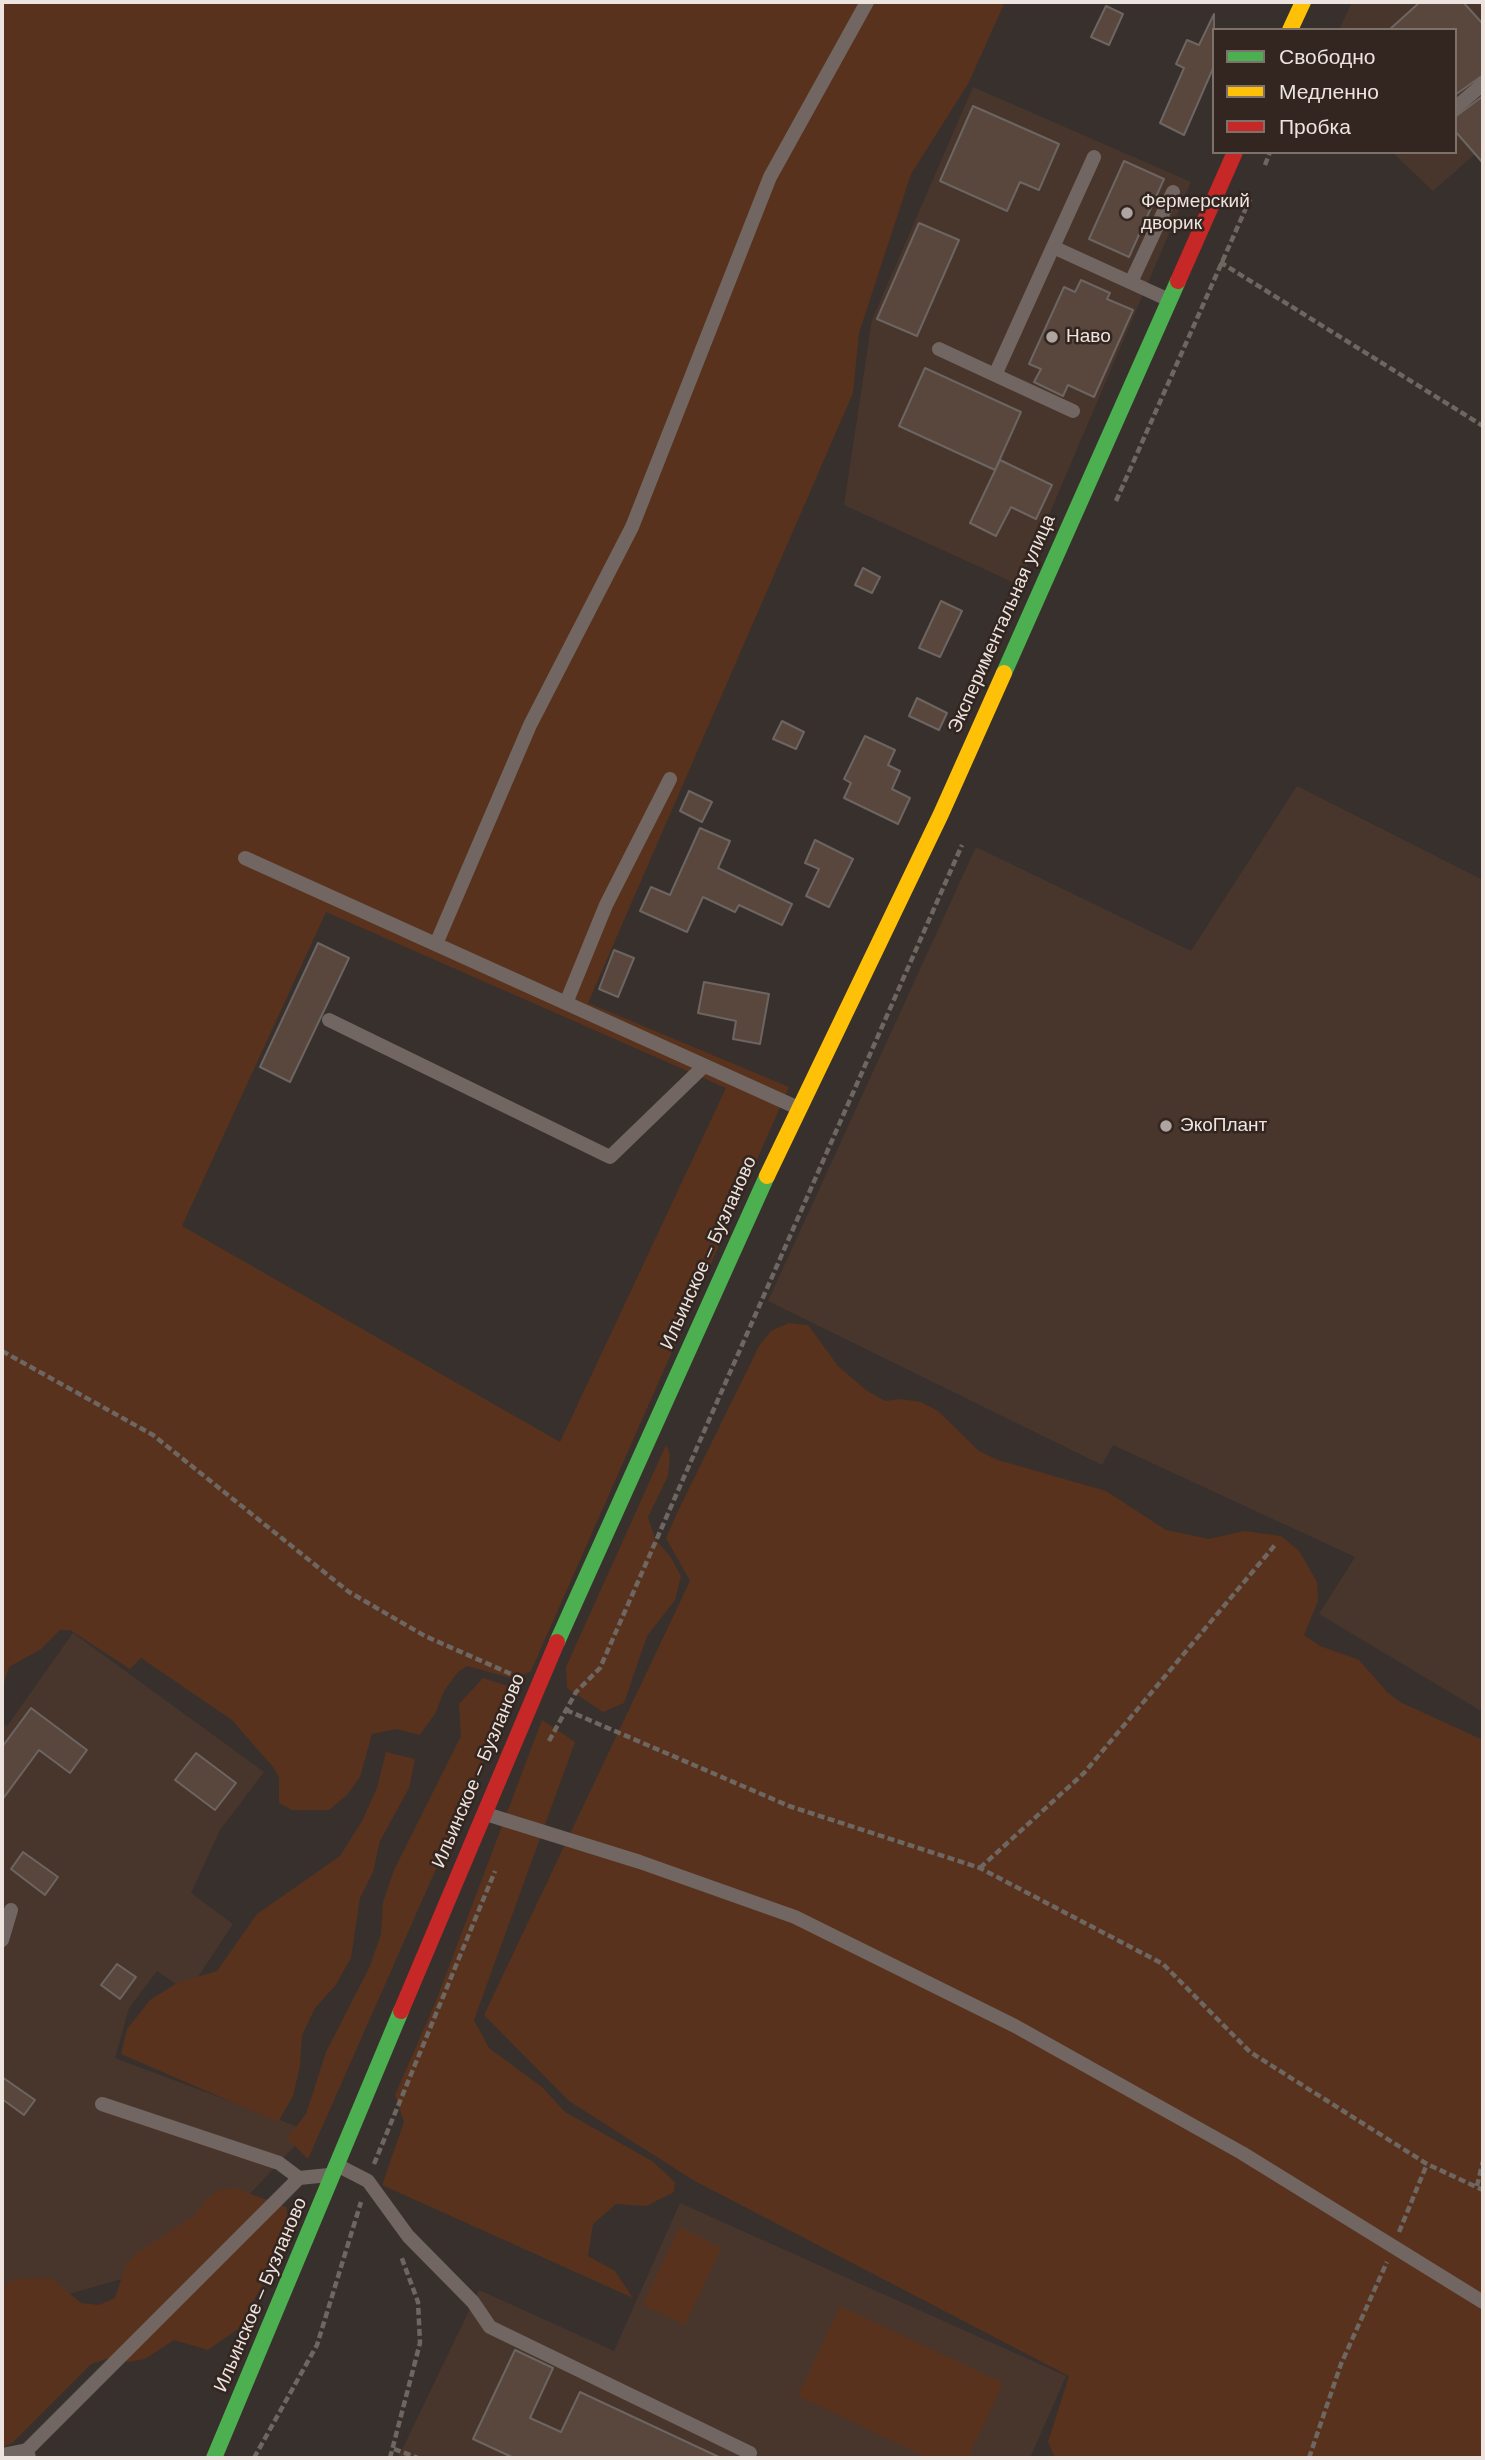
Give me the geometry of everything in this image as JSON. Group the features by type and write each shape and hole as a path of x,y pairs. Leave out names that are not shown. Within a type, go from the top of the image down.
{"street":[{"path":"1291,28 1303,2"},
{"name":"Экспериментальная улица","path":"798,1107 941,814 1234,154"},
{"name":"Ильинское – Бузланово","path":"214,2458 536,1690 798,1107"}],"lane":[{"path":"436,944 530,725 632,527 770,177 867,2"},
{"path":"1457,106 1483,84"},
{"path":"995,375 1094,157"},
{"path":"1131,282 1172,192"},
{"path":"1053,247 1169,300"},
{"path":"939,349 1073,411"},
{"path":"566,1003 606,905 670,779"},
{"path":"244,858 798,1107"},
{"path":"329,1020 610,1157 704,1066"},
{"path":"484,1814 640,1862 795,1917 1015,2026 1242,2153 1483,2302"},
{"path":"2,1940 11,1910"},
{"path":"102,2104 279,2163 299,2178"},
{"path":"2,2455 28,2454 299,2178 335,2170 368,2181 408,2235 474,2302 490,2327 750,2453 748,2458"}],"path":[{"path":"1260,177 1269,154"},
{"path":"1114,505 1254,189"},
{"path":"1191,248 1222,263 1483,426"},
{"path":"548,1743 576,1692 600,1668 966,836"},
{"path":"2,1352 153,1435 349,1592 425,1636 536,1690 566,1710 789,1806 980,1868 1163,1964 1250,2052 1427,2164 1483,2190"},
{"path":"980,1868 1084,1773 1275,1545"},
{"path":"254,2458 317,2345 368,2181 499,1861"},
{"path":"1477,2186 1483,2161"},
{"path":"1310,2458 1341,2364 1427,2164"},
{"path":"390,2458 419,2343 418,2302 397,2247"},
{"path":"394,2449 418,2458"}],"shaded area":[{"path":"2,2 1005,2 968,84 911,174 859,333 853,393 588,1003 789,1087 531,1671 515,1679 467,1666 458,1672 444,1691 436,1712 420,1735 397,1729 372,1734 360,1777 347,1795 329,1810 292,1810 279,1803 279,1777 232,1720 141,1658 130,1669 70,1630 60,1630 41,1649 9,1667 2,1690","holes":["326,912 726,1088 560,1442 182,1226"]},
{"path":"1352,2 1483,2 1483,147 1433,191 1394,154 1457,154 1457,28 1340,28"},
{"path":"973,87 1191,182 1019,585 844,505 872,320"},
{"name":"ЭкоПлант","path":"1297,786 1483,880 1483,1712 1319,1614 1355,1557 1113,1445 1102,1465 768,1301 976,847 1191,951"},
{"path":"789,1323 808,1325 838,1366 866,1390 885,1401 901,1399 921,1402 938,1411 979,1451 998,1460 1106,1491 1166,1530 1209,1539 1244,1531 1281,1536 1299,1551 1317,1582 1318,1601 1304,1635 1320,1646 1359,1660 1387,1692 1400,1702 1483,1740 1483,2458 1055,2458 1048,2442 1069,2376 693,2180 569,2101 484,2015 690,1581 666,1538 677,1513 759,1346 771,1331"},
{"path":"666,1445 670,1454 668,1476 648,1517 655,1539 670,1556 681,1576 675,1600 647,1636 624,1703 603,1712 567,1688 566,1667"},
{"path":"73,1633 264,1772 220,1830 191,1893 233,1924 188,1992 157,1971 129,2008 115,2058 309,2131 229,2216 146,2272 2,2313 2,1723 7,1726"},
{"path":"483,1678 508,1686 511,1699 308,2159 287,2138 306,2114 326,2052 370,1966 381,1934 383,1902 394,1870 461,1736 459,1704"},
{"path":"542,1720 575,1742 474,2020 489,2048 542,2087 565,2112 652,2161 675,2182 674,2192 646,2206 616,2204 593,2224 588,2256 615,2271 633,2298 382,2185 404,2122 395,2095 436,2001"},
{"path":"386,1752 415,1759 409,1788 380,1841 373,1872 360,1898 351,1958 335,1986 315,2008 302,2035 300,2066 293,2096 278,2122 121,2054 127,2029 150,2000 177,1983 217,1971 257,1914 340,1856 362,1821 377,1788"},
{"path":"235,2188 286,2207 290,2226 285,2244 238,2329 208,2350 174,2340 145,2359 128,2362 109,2358 91,2364 12,2443 2,2448 2,2287 14,2279 51,2278 81,2303 99,2305 115,2298 126,2265 138,2252 195,2215 217,2191"},
{"path":"680,2203 1066,2376 1030,2458 398,2458 479,2290 614,2351"},
{"path":"679,2227 721,2248 685,2325 643,2305"},
{"path":"840,2306 1003,2383 968,2458 928,2458 798,2396"}],"building":[{"path":"1420,2 1463,2 1483,24 1483,75 1457,94 1457,28 1391,28"},
{"path":"1106,6 1123,14 1109,45 1091,37"},
{"path":"1214,14 1212,71 1184,135 1160,123 1184,68 1176,64 1187,40 1199,45"},
{"path":"1483,96 1483,163 1457,133 1457,116"},
{"path":"973,106 1059,144 1039,190 1020,182 1007,211 940,181"},
{"path":"1124,161 1164,179 1129,257 1089,239"},
{"path":"919,223 959,240 917,336 877,319"},
{"path":"1081,280 1110,293 1107,299 1133,310 1094,397 1068,385 1063,396 1034,382 1041,369 1029,364 1064,287 1075,292"},
{"path":"925,368 1021,412 995,470 899,426"},
{"path":"1000,460 1052,485 1036,519 1011,507 996,536 970,523"},
{"path":"863,568 880,577 872,593 855,585"},
{"path":"941,601 962,611 940,657 919,648"},
{"path":"917,698 947,713 939,730 909,716"},
{"path":"782,721 804,732 796,749 773,739"},
{"path":"865,736 895,750 888,765 900,771 892,789 910,798 898,824 844,798 851,783 844,779"},
{"path":"689,791 712,802 702,822 680,811"},
{"path":"700,828 730,841 718,868 792,904 782,925 739,905 735,912 703,897 687,932 640,911 651,887 670,895"},
{"path":"815,840 853,859 829,907 806,896 819,869 805,863"},
{"path":"318,943 349,958 290,1082 260,1067"},
{"path":"614,950 634,958 618,997 599,989"},
{"path":"704,982 769,994 760,1044 733,1039 736,1021 698,1013"},
{"path":"31,1708 87,1750 70,1773 39,1750 2,1800 2,1747"},
{"path":"196,1753 236,1783 215,1810 175,1780"},
{"path":"23,1852 58,1877 45,1895 11,1869"},
{"path":"117,1964 136,1977 120,1999 101,1985"},
{"path":"2,2077 35,2100 24,2115 2,2099"},
{"path":"515,2350 553,2368 530,2418 561,2432 580,2392 721,2458 514,2458 473,2439"}],"traffic: fast":[{"path":"1004,673 1178,281"},
{"path":"557,1642 767,1176"},
{"path":"214,2458 401,2011"}],"traffic: slow":[{"path":"1291,28 1303,2"},
{"path":"767,1176 941,814 1004,673"}],"traffic: jam":[{"path":"1178,281 1234,154"},
{"path":"401,2011 557,1642"}],"place":[{"name":"Фермерский дворик","path":"1127,213"},
{"name":"Наво","path":"1052,337"},
{"name":"ЭкоПлант","path":"1166,1126"}]}
